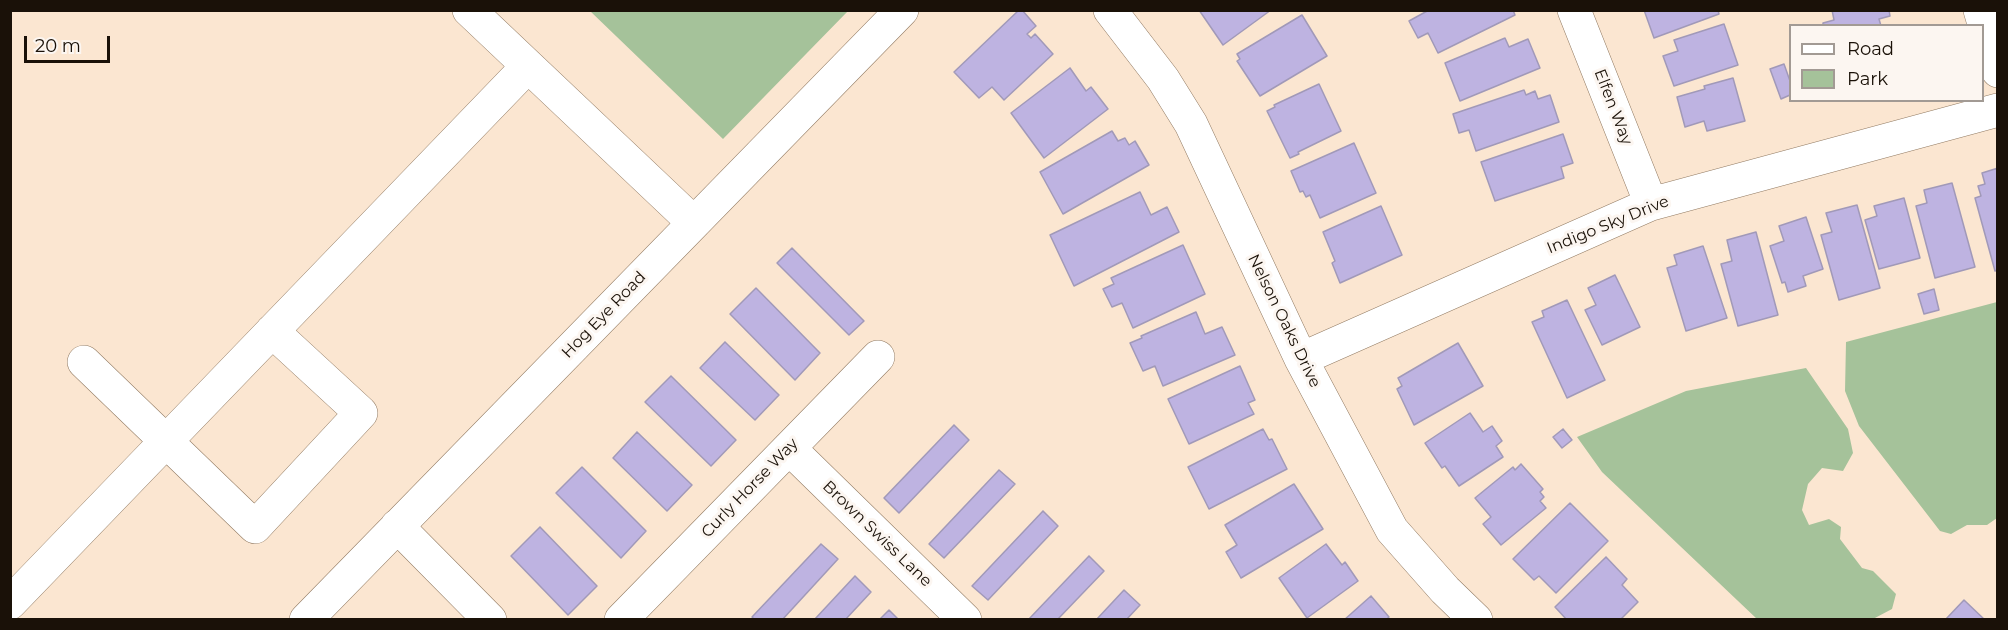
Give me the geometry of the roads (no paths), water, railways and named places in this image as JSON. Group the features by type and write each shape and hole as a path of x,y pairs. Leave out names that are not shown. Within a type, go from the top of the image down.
{"street":[{"path":"469,10 694,223"},
{"name":"Hog Eye Road","path":"306,620 902,10"},
{"name":"Nelson Oaks Drive","path":"1110,10 1163,79 1191,124 1301,359 1392,530 1445,590 1476,620"},
{"name":"Elfen Way","path":"1574,10 1651,204"},
{"path":"1980,10 1998,71"},
{"path":"10,603 528,66"},
{"name":"Indigo Sky Drive","path":"1301,359 1651,204 1998,110"},
{"path":"84,362 255,527 362,413 272,331"},
{"name":"Curly Horse Way","path":"621,620 878,357"},
{"name":"Brown Swiss Lane","path":"789,448 965,620"},
{"path":"398,526 490,620"}]}
